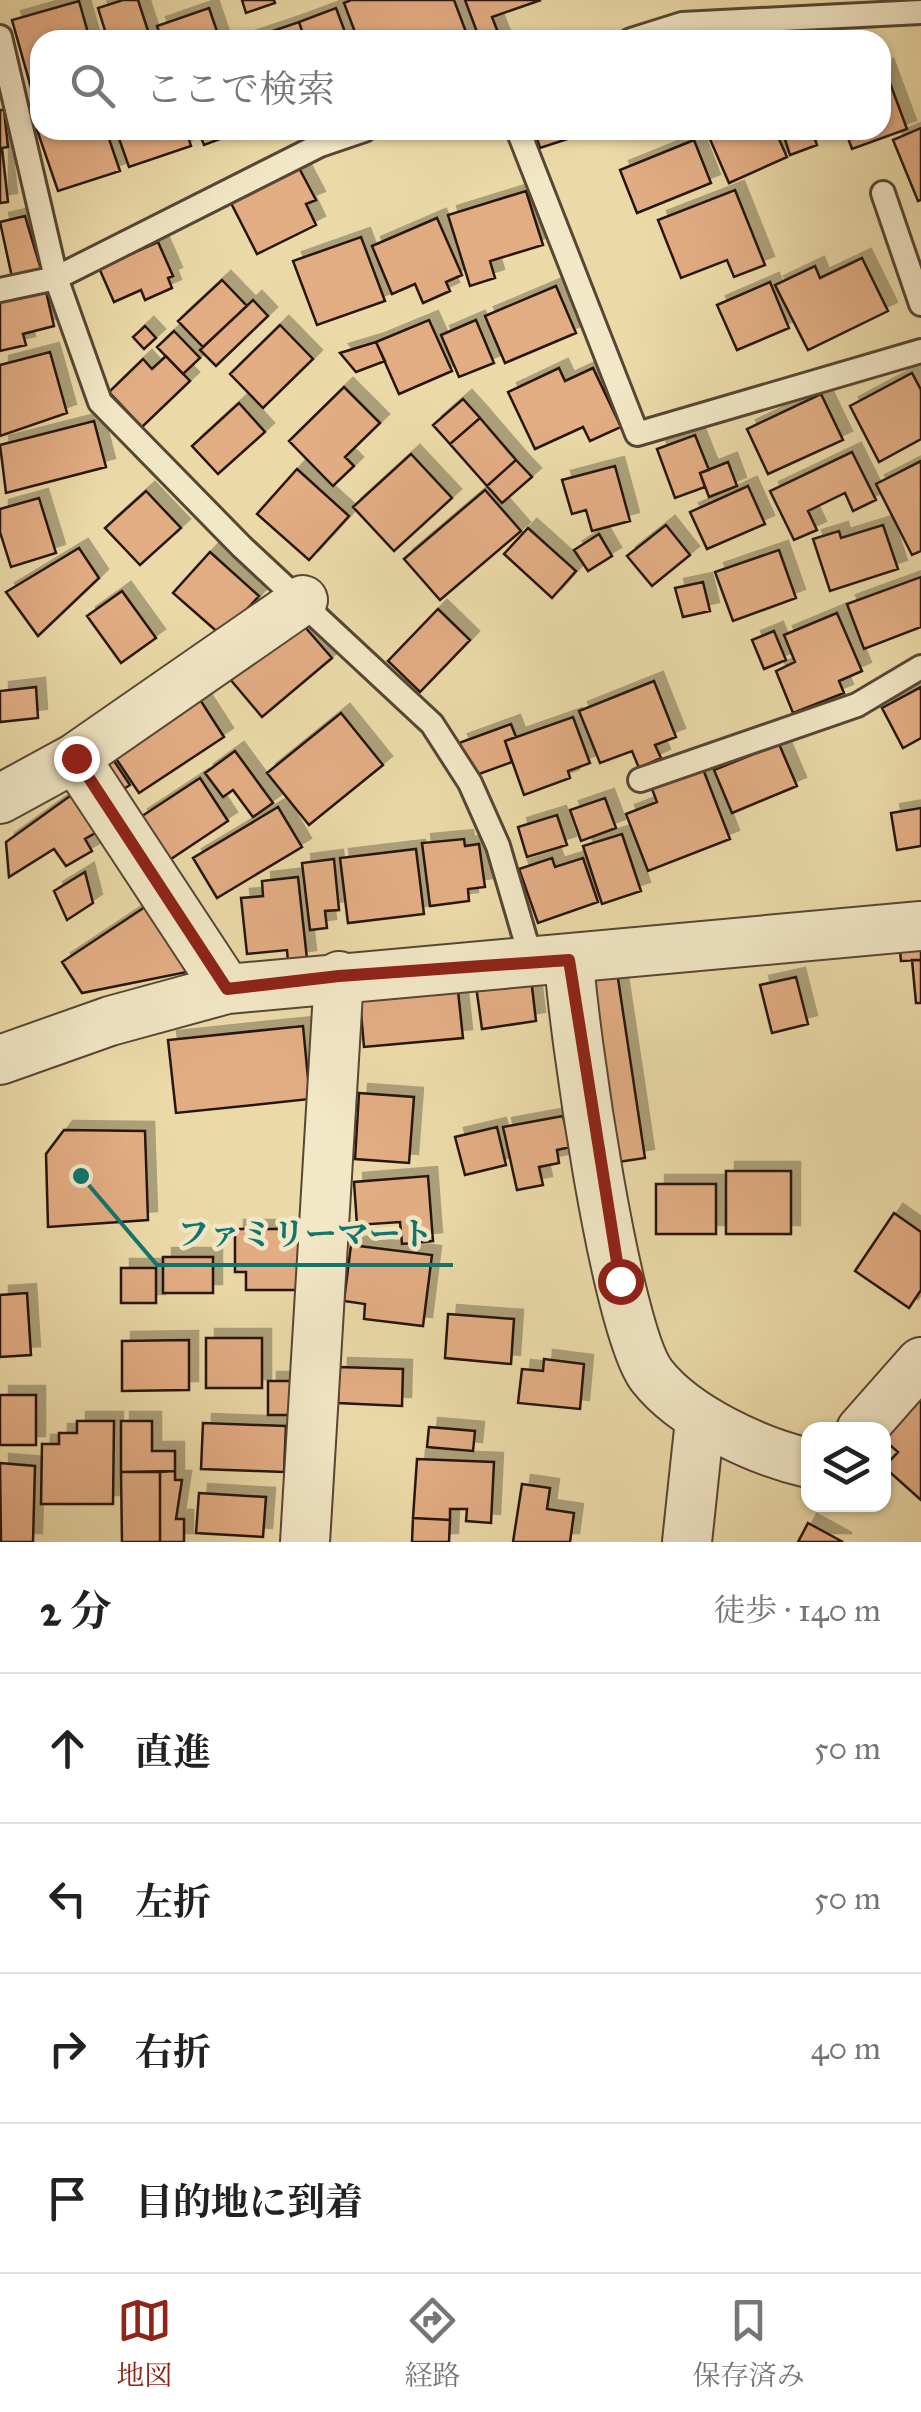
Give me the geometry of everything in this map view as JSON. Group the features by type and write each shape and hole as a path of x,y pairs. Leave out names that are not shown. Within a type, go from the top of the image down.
{"street":[{"path":"0,799 76,758 303,600"},
{"path":"76,758 227,989"},
{"path":"0,1060 110,1021 227,989 921,926"},
{"path":"550,961 620,1281 635,1340 650,1374 700,1420 801,1460"},
{"path":"305,1542 339,976"},
{"path":"869,1422 921,1362"},
{"path":"687,1542 700,1420"}],"lane":[{"path":"663,30 682,24 921,12"},
{"path":"0,37 56,278 100,402 242,547 432,724 470,783 550,961"},
{"path":"0,290 56,278 336,140"},
{"path":"522,140 637,434 921,351"},
{"path":"884,193 921,304"},
{"path":"640,780 857,705 921,667"}],"building":[{"path":"138,0 148,30 105,30 98,8"},
{"path":"242,0 274,0 275,3 246,13"},
{"path":"454,0 465,30 354,30 344,3"},
{"path":"465,0 541,0 492,17 497,30 476,30"},
{"path":"79,1 87,30 30,30 30,84 12,20"},
{"path":"209,8 217,30 158,30 157,26"},
{"path":"336,8 344,30 302,30 299,22"},
{"path":"299,22 302,30 275,30"},
{"path":"891,86 907,129 891,135"},
{"path":"0,110 4,110 8,147 2,148 8,202 0,203"},
{"path":"921,128 921,200 918,201 893,140"},
{"path":"40,140 109,140 120,171 58,191"},
{"path":"120,140 189,140 191,146 129,167"},
{"path":"537,140 564,140 540,148"},
{"path":"694,140 711,183 637,213 620,170"},
{"path":"710,140 779,140 787,157 729,183"},
{"path":"785,140 815,140 817,145 790,155"},
{"path":"849,140 877,140 852,149"},
{"path":"299,168 316,200 306,204 316,225 257,254 231,203"},
{"path":"735,190 765,265 734,277 727,260 681,278 658,220"},
{"path":"526,191 543,245 490,261 495,278 470,286 448,215"},
{"path":"25,216 42,273 13,282 0,222"},
{"path":"437,218 462,275 446,282 450,291 423,303 415,284 392,294 372,246"},
{"path":"361,237 385,301 317,325 293,261"},
{"path":"158,242 173,276 168,278 172,288 145,300 141,290 114,302 99,268"},
{"path":"862,258 888,311 808,350 775,285 815,266 820,278"},
{"path":"222,280 247,306 203,347 178,321"},
{"path":"770,282 789,328 737,350 717,305"},
{"path":"556,286 576,333 505,363 485,316"},
{"path":"45,287 54,326 23,334 26,345 0,351 0,298"},
{"path":"253,300 268,316 216,366 200,350"},
{"path":"429,320 452,371 399,394 376,342"},
{"path":"476,320 494,363 459,377 441,335"},
{"path":"280,325 313,359 263,408 230,374"},
{"path":"145,326 156,338 144,349 133,337"},
{"path":"174,331 200,358 183,374 157,347"},
{"path":"376,342 385,361 356,372 340,353"},
{"path":"50,352 67,413 0,436 0,365"},
{"path":"166,356 190,381 142,427 109,392 143,359 152,369"},
{"path":"559,368 565,381 593,368 621,427 590,441 583,427 535,449 508,392"},
{"path":"912,373 921,390 921,439 879,462 850,406"},
{"path":"344,387 380,423 345,457 354,466 333,486 289,441"},
{"path":"821,394 843,440 768,474 747,429"},
{"path":"463,399 480,418 450,444 433,425"},
{"path":"239,403 265,432 218,474 192,446"},
{"path":"480,418 516,460 487,486 450,444"},
{"path":"94,421 106,467 6,493 0,445"},
{"path":"695,435 709,470 700,473 705,487 675,498 657,449"},
{"path":"852,452 876,500 853,511 845,493 808,511 817,530 794,540 770,491"},
{"path":"411,454 452,498 394,551 353,507"},
{"path":"516,460 532,477 502,503 487,486"},
{"path":"921,461 921,551 912,555 876,484"},
{"path":"728,462 737,486 709,497 700,473"},
{"path":"615,466 630,521 592,531 586,510 572,514 562,480"},
{"path":"297,469 349,516 309,560 257,514"},
{"path":"748,486 765,524 707,549 690,512"},
{"path":"485,490 521,531 440,600 404,559"},
{"path":"146,491 181,528 140,565 105,528"},
{"path":"39,498 56,553 11,567 0,532 0,509"},
{"path":"666,525 690,555 652,586 627,556"},
{"path":"883,525 898,569 830,591 813,539 839,531 841,538"},
{"path":"528,528 576,571 552,598 504,554"},
{"path":"599,534 612,556 588,571 574,550"},
{"path":"79,548 99,578 38,636 6,592"},
{"path":"779,550 796,598 733,621 715,572"},
{"path":"210,552 259,596 222,636 173,593"},
{"path":"921,577 921,627 864,649 847,604"},
{"path":"703,582 710,611 683,617 675,588"},
{"path":"122,591 156,638 121,663 87,616"},
{"path":"438,609 470,640 420,692 388,661"},
{"path":"837,613 862,671 839,681 844,693 793,713 776,671 795,662 784,635"},
{"path":"298,619 332,658 262,717 229,678"},
{"path":"774,631 786,660 764,669 752,640"},
{"path":"654,681 676,737 655,745 661,758 639,768 632,751 600,763 579,711"},
{"path":"36,687 38,718 0,722 0,691"},
{"path":"921,687 921,738 903,748 882,708"},
{"path":"197,695 224,737 139,793 111,751"},
{"path":"341,713 383,765 309,825 267,773"},
{"path":"573,717 590,763 568,771 570,778 524,795 505,741"},
{"path":"511,724 516,737 505,741 512,762 471,777 459,743"},
{"path":"779,744 797,786 732,813 714,770"},
{"path":"235,751 273,803 253,817 233,790 223,797 205,773"},
{"path":"114,761 130,785 111,797 95,772"},
{"path":"703,769 730,839 648,871 626,814 657,802 652,789"},
{"path":"200,778 228,821 168,861 139,818"},
{"path":"77,791 102,829 85,839 92,851 66,866 54,849 9,877 6,842"},
{"path":"605,798 616,828 581,841 570,810"},
{"path":"278,807 302,847 217,898 193,858"},
{"path":"921,808 921,846 897,850 891,813"},
{"path":"557,815 567,845 527,857 518,827"},
{"path":"622,834 641,891 602,904 583,846"},
{"path":"464,839 465,846 479,844 485,887 468,889 469,901 430,906 422,843"},
{"path":"416,849 424,914 348,923 340,858"},
{"path":"552,858 555,867 583,858 598,902 538,923 519,869"},
{"path":"334,859 339,910 325,911 327,928 310,930 302,863"},
{"path":"85,872 93,903 67,920 54,891"},
{"path":"298,877 307,959 288,962 287,950 247,954 241,898 263,896 262,881"},
{"path":"151,903 197,970 82,993 62,962"},
{"path":"921,938 921,960 901,961 899,940"},
{"path":"912,960 921,960 921,1003 916,1003"},
{"path":"617,972 645,1158 611,1163 583,977"},
{"path":"796,977 808,1024 772,1033 760,985"},
{"path":"531,978 536,1021 482,1029 476,986"},
{"path":"458,991 463,1038 364,1047 360,1001"},
{"path":"303,1026 310,1099 176,1113 168,1040"},
{"path":"359,1093 414,1097 409,1163 355,1159"},
{"path":"563,1116 570,1147 557,1150 559,1163 539,1167 543,1185 517,1190 503,1127"},
{"path":"497,1127 506,1165 465,1175 455,1137"},
{"path":"64,1130 145,1131 148,1220 48,1227 46,1154"},
{"path":"726,1171 791,1171 791,1234 726,1234"},
{"path":"428,1176 433,1241 402,1244 400,1222 357,1225 354,1182"},
{"path":"656,1184 716,1184 716,1234 656,1234"},
{"path":"894,1213 921,1232 921,1290 909,1308 855,1271"},
{"path":"235,1229 305,1229 306,1290 246,1290 246,1272 235,1272"},
{"path":"351,1245 432,1255 423,1326 364,1319 365,1304 344,1301"},
{"path":"163,1257 213,1257 213,1293 163,1293"},
{"path":"121,1268 156,1268 156,1303 121,1303"},
{"path":"27,1293 31,1355 0,1357 0,1295"},
{"path":"448,1314 514,1319 511,1364 445,1358"},
{"path":"206,1338 262,1338 262,1388 206,1388"},
{"path":"189,1340 189,1390 122,1391 122,1341"},
{"path":"544,1359 584,1364 580,1409 518,1403 522,1369 543,1371"},
{"path":"339,1367 403,1369 402,1406 338,1403"},
{"path":"268,1381 298,1381 298,1415 268,1415"},
{"path":"912,1390 921,1399 921,1500 891,1473 891,1460 898,1452 891,1446 891,1428"},
{"path":"0,1395 36,1395 36,1445 0,1445"},
{"path":"77,1421 114,1421 113,1504 41,1504 42,1444 59,1444 59,1433 77,1433"},
{"path":"121,1421 152,1421 152,1451 175,1451 175,1471 121,1472"},
{"path":"203,1423 286,1426 284,1472 201,1469"},
{"path":"429,1427 475,1431 473,1451 427,1447"},
{"path":"417,1459 494,1462 491,1523 466,1521 467,1509 450,1509 450,1520 413,1518"},
{"path":"0,1463 35,1466 33,1542 1,1542"},
{"path":"175,1471 175,1480 182,1480 176,1519 184,1519 184,1542 160,1542 160,1472"},
{"path":"121,1472 160,1472 160,1542 122,1542"},
{"path":"522,1484 550,1488 547,1509 574,1513 570,1542 513,1542"},
{"path":"199,1493 266,1497 263,1537 196,1533"},
{"path":"413,1518 450,1520 449,1542 412,1542"},
{"path":"808,1523 843,1542 798,1542"}],"place":[{"name":"ファミリーマート","path":"81,1176"}],"route":[{"path":"76,758 227,989 339,976 569,960 620,1281"}]}
